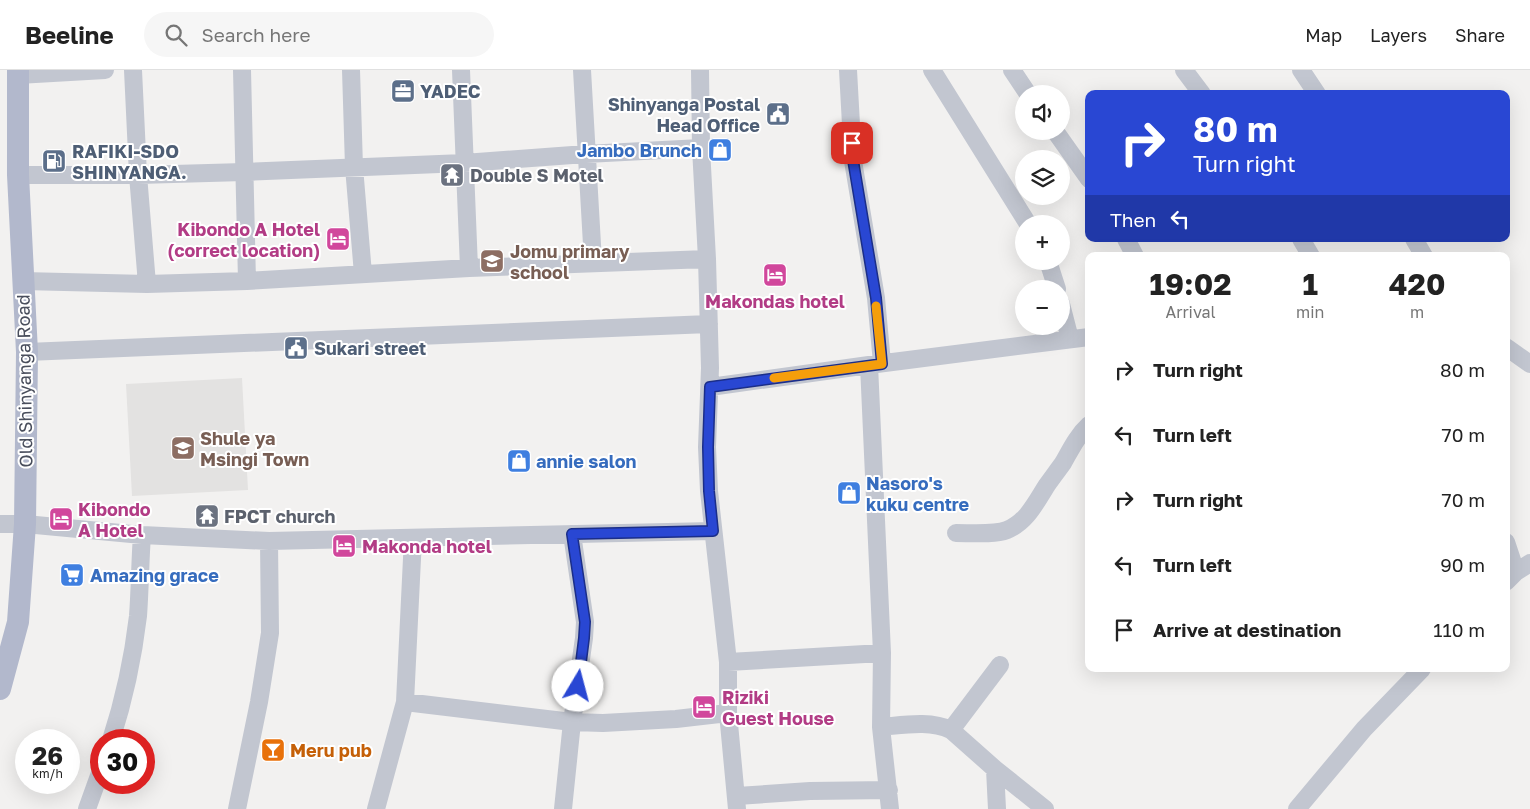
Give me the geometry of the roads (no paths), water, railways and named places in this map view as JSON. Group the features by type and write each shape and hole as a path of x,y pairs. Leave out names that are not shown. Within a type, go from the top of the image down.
{"main road":[{"name":"Old Shinyanga Road","path":"0,689 18,622 25,524 27,352 18,175 18,73"}],"street":[{"path":"18,73 105,70"},
{"path":"133,70 138,175 147,284"},
{"path":"242,70 248,281"},
{"path":"351,70 354,167 363,274"},
{"path":"461,70 469,268"},
{"path":"582,70 593,262"},
{"path":"700,70 701,148 708,258 709,491 722,594 728,662 728,713 737,802 810,791 889,790"},
{"path":"848,70 853,160 876,298 882,653 881,727 890,809"},
{"path":"932,70 1022,215"},
{"path":"1012,70 1022,85"},
{"path":"1184,70 1199,90"},
{"path":"1301,70 1314,90"},
{"path":"1061,140 1085,173"},
{"path":"18,175 138,175 244,172 464,163 701,148"},
{"path":"23,281 147,284 248,281 469,268 708,258"},
{"path":"27,352 708,324"},
{"path":"1069,335 1070,339"},
{"path":"710,387 1085,337"},
{"path":"1510,350 1530,364"},
{"path":"956,533 1005,531 1015,526 1028,514 1085,427"},
{"path":"0,524 25,524 142,535 270,541 713,531"},
{"path":"563,809 585,622 572,534"},
{"path":"115,729 131,662 138,615 142,535"},
{"path":"376,809 405,702 413,538"},
{"path":"237,809 259,702 270,632 270,541"},
{"path":"1510,553 1517,572"},
{"path":"728,662 882,653"},
{"path":"951,730 1000,665"},
{"path":"1305,806 1364,729 1419,672"},
{"path":"405,702 572,722 654,721 728,713"},
{"path":"881,727 927,724 942,726 951,730 1045,809"},
{"path":"995,768 997,809"},
{"path":"87,809 92,794"}],"place":[{"name":"YADEC","path":"403,91"},
{"name":"Shinyanga Postal Head Office","path":"778,114"},
{"name":"Jambo Brunch","path":"720,150"},
{"name":"RAFIKI-SDO SHINYANGA.","path":"54,161"},
{"name":"Double S Motel","path":"452,175"},
{"name":"Kibondo A Hotel (correct location)","path":"338,239"},
{"name":"Jomu primary school","path":"492,261"},
{"name":"Makondas hotel","path":"775,275"},
{"name":"Sukari street","path":"296,348"},
{"name":"Shule ya Msingi Town","path":"183,448"},
{"name":"annie salon","path":"519,461"},
{"name":"Nasoro's kuku centre","path":"849,493"},
{"name":"FPCT church","path":"207,516"},
{"name":"Kibondo A Hotel","path":"61,519"},
{"name":"Makonda hotel","path":"344,546"},
{"name":"Amazing grace","path":"72,575"},
{"name":"Riziki Guest House","path":"704,707"},
{"name":"Meru pub","path":"273,750"}]}
